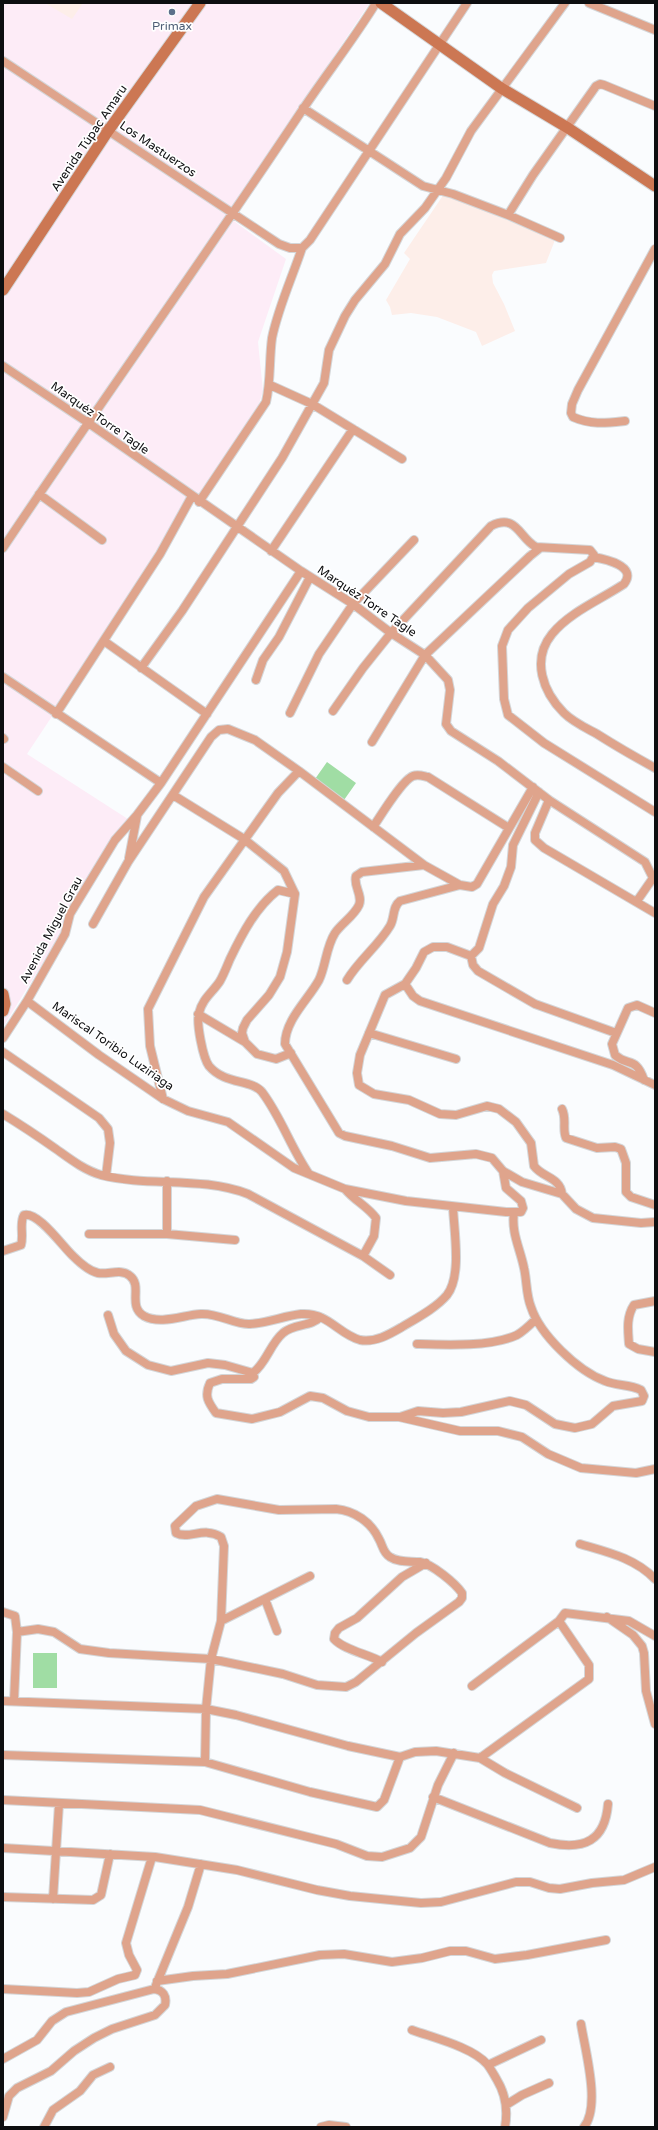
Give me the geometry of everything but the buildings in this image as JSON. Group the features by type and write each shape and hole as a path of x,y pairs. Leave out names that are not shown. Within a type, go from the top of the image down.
{"street":[{"name":"Avenida Túpac Amaru","path":"3,290 108,131 200,3"},
{"path":"3,548 87,422 233,214 303,108 354,38 376,3"},
{"path":"381,3 501,88 568,128 655,186"},
{"path":"199,502 266,402 270,385 270,361 274,332 302,248 310,240 368,150 467,3"},
{"path":"141,668 182,611 236,527 266,484 324,383 329,350 345,316 355,300 385,264 400,234 425,208 446,178 471,131 501,88 566,3"},
{"path":"589,3 655,30"},
{"name":"Los Mastuerzos","path":"3,61 279,244 290,248 302,248"},
{"path":"508,215 533,175 600,84 655,106"},
{"path":"303,108 422,186 438,189 508,215 560,238"},
{"path":"625,421 599,424 578,419 573,417 571,413 572,404 589,368 655,249"},
{"name":"Marquéz Torre Tagle","path":"3,366 87,422 199,502 310,577 353,604 391,633 425,655 448,680 450,690 446,724 451,731 498,761 549,800 645,862 653,874"},
{"path":"270,385 312,404 402,459"},
{"path":"271,551 353,429"},
{"path":"39,494 102,540"},
{"path":"56,714 160,554 192,496"},
{"path":"333,711 363,668 391,633 491,526 500,523 513,525 529,543 540,548 590,550 593,553 593,557"},
{"path":"290,713 319,654 353,604 414,540"},
{"path":"372,742 425,655 540,548"},
{"path":"593,557 624,567 627,572 627,579 624,584 581,610 552,633 541,655 540,667 542,678 564,713 582,726 655,768"},
{"path":"593,557 528,608 508,630 502,646 506,712 514,722 544,743 655,812"},
{"name":"Avenida Miguel Grau","path":"3,1038 27,1001 65,934 70,914 115,840 137,816 161,783 301,571"},
{"path":"256,680 262,660 279,637 310,577"},
{"path":"104,641 207,714"},
{"path":"3,677 161,783"},
{"path":"93,924 128,862 211,737 219,730 228,729 255,740 299,771 424,865 460,885 472,887 477,884 509,828 536,789"},
{"path":"3,767 38,791"},
{"path":"163,1098 150,1046 148,1008 204,897 278,793 299,771"},
{"path":"373,827 401,788 411,777 419,775 428,777 509,828"},
{"path":"471,956 479,948 493,904 504,886 511,867 514,845 536,789"},
{"path":"173,795 244,839 284,871 295,894 287,952 280,977 269,996 243,1028 245,1042"},
{"path":"549,800 535,833 535,840 544,848 637,901 655,913"},
{"path":"128,862 137,816"},
{"path":"424,865 362,872 356,876 354,882 360,895 359,904 335,934 325,958 320,979 285,1035 285,1044 340,1133 346,1136 392,1146 430,1158 476,1154 492,1158 503,1171 522,1182 562,1194 576,1209 593,1218 641,1223 655,1222"},
{"path":"637,901 653,874"},
{"path":"347,980 356,966 389,928 396,904 400,901 460,885"},
{"path":"295,894 278,890 256,912 219,982 203,1002 198,1014 198,1027 208,1065 219,1076 249,1084 261,1091 277,1116 299,1159 309,1174"},
{"path":"471,956 447,947 433,947 424,952 405,984 385,995 360,1055 356,1073 359,1085 374,1094 409,1100 440,1114 456,1115 487,1106 499,1109 516,1122 531,1143 534,1166 554,1180 561,1187 562,1194"},
{"path":"471,956 473,965 478,972 536,1004 616,1033"},
{"path":"405,984 413,996 420,1001 613,1065 655,1085"},
{"path":"3,994 5,1004 3,1011"},
{"name":"Mariscal Toribio Luziriaga","path":"27,1001 99,1055 163,1098 188,1111 228,1122 294,1168 346,1189 406,1201 453,1207 514,1212"},
{"path":"644,1080 640,1070 635,1064 619,1058 613,1052 612,1044 628,1008 638,1005 655,1013"},
{"path":"198,1014 245,1042 257,1054 276,1059 291,1053"},
{"path":"369,1033 456,1059"},
{"path":"3,1052 99,1118 108,1129 110,1143 106,1176"},
{"path":"562,1109 565,1116 564,1134 566,1138 597,1148 615,1147 621,1149 626,1163 626,1192 631,1197 655,1205"},
{"path":"3,1114 82,1167 106,1176 210,1184 237,1190 363,1256 390,1275"},
{"path":"399,1417 418,1411 443,1413 461,1412 510,1401 526,1405 555,1424 575,1428 592,1424 613,1406 642,1401 644,1396 641,1390 605,1382 580,1367 556,1345 536,1319 529,1302 525,1269 515,1238 513,1225 514,1212 521,1212 523,1208 521,1201 506,1188 503,1171"},
{"path":"167,1181 167,1234"},
{"path":"346,1189 352,1198 368,1207 376,1218 374,1236 363,1256"},
{"path":"3,1251 21,1245 23,1237 21,1219 24,1215 31,1215 44,1225 73,1256 86,1267 98,1273 124,1272 130,1276 135,1283 134,1300 136,1307 141,1314 148,1318 166,1319 207,1314 250,1324 304,1314 320,1317 332,1322 354,1338 371,1341 392,1333 443,1299 452,1286 455,1274 453,1207"},
{"path":"89,1234 167,1234 235,1240"},
{"path":"655,1301 634,1306 630,1311 627,1326 629,1344 638,1349 655,1352"},
{"path":"108,1315 114,1334 126,1351 148,1365 171,1371 208,1363 225,1365 253,1372"},
{"path":"253,1372 262,1364 275,1341 283,1333 293,1326 317,1320 320,1317"},
{"path":"418,1344 462,1345 509,1337 523,1331 536,1319"},
{"path":"253,1372 254,1377 251,1380 222,1379 210,1382 206,1391 208,1402 216,1413 252,1419 280,1412 310,1396 323,1398 347,1411 369,1417 399,1417 460,1431 498,1431 522,1437 548,1454 581,1468 636,1473 655,1469"},
{"path":"17,1632 38,1629 54,1632 80,1649 109,1654 211,1659 283,1674 317,1685 346,1687 356,1682 462,1598 460,1590 434,1568 426,1564 398,1561 389,1557 383,1550 377,1535 368,1523 347,1511 336,1509 279,1510 216,1499 196,1506 174,1528 178,1535 208,1532 217,1534 223,1540 224,1546 221,1621 211,1659 206,1709 205,1762"},
{"path":"580,1544 626,1558 648,1572 655,1579"},
{"path":"382,1662 369,1654 339,1644 334,1639 335,1633 339,1628 357,1618 402,1577 426,1564"},
{"path":"221,1621 310,1576"},
{"path":"265,1599 277,1631"},
{"path":"3,1612 15,1616 17,1632 14,1701"},
{"path":"472,1686 559,1621 562,1615 569,1612 629,1621 655,1636"},
{"path":"607,1617 633,1635 642,1646 644,1653 646,1690 655,1724"},
{"path":"480,1758 589,1679 589,1665 559,1621"},
{"path":"3,1701 206,1709 236,1715 348,1746 400,1757 415,1752 436,1751 454,1753 480,1758 505,1773 577,1808"},
{"path":"3,1800 200,1810 336,1844 367,1856 382,1857 410,1848 421,1837 433,1797 454,1753"},
{"path":"3,1754 205,1762 310,1792 377,1808 384,1800 400,1757"},
{"path":"433,1797 550,1843 565,1846 577,1846 601,1832 607,1817 608,1804"},
{"path":"53,1899 59,1804"},
{"path":"3,1848 152,1856 238,1870 317,1890 350,1896 421,1903 441,1902 516,1882 530,1882 549,1888 560,1889 592,1882 624,1880 655,1867"},
{"path":"3,1897 93,1900 101,1895 110,1854"},
{"path":"3,1989 78,1993 89,1992 118,1979 135,1975 137,1970 129,1955 126,1943 152,1856"},
{"path":"156,1985 188,1907 201,1864"},
{"path":"3,2059 37,2040 52,2021 66,2012 156,1985 193,1976 227,1974 320,1955 344,1954 392,1962 422,1958 450,1951 466,1951 494,1959 527,1955 606,1940"},
{"path":"3,2117 9,2096 17,2088 51,2071 74,2051 94,2038 112,2029 155,2015 163,2008 166,1999 156,1985"},
{"path":"581,2024 592,2100 591,2114 584,2127"},
{"path":"412,2030 464,2050 477,2056 488,2064 500,2085 506,2105 505,2127"},
{"path":"488,2064 540,2040"},
{"path":"44,2127 53,2110 80,2091 93,2075 110,2067"},
{"path":"506,2105 522,2095 549,2083"},
{"path":"321,2127 329,2125 346,2127"}],"shaded area":[{"path":"3,3 369,4 227,216 286,259 258,342 263,391 259,404 27,754 131,821 3,1027"},
{"path":"45,3 83,3 72,19"},
{"path":"444,194 555,240 546,263 494,271 492,275 493,283 504,304 515,331 482,346 476,332 437,317 411,313 392,315 386,300 410,259 404,253"}],"green space":[{"path":"327,762 356,783 344,800 315,779"},
{"path":"33,1653 57,1653 57,1688 33,1688"}],"place":[{"name":"Primax","path":"172,12"}]}
